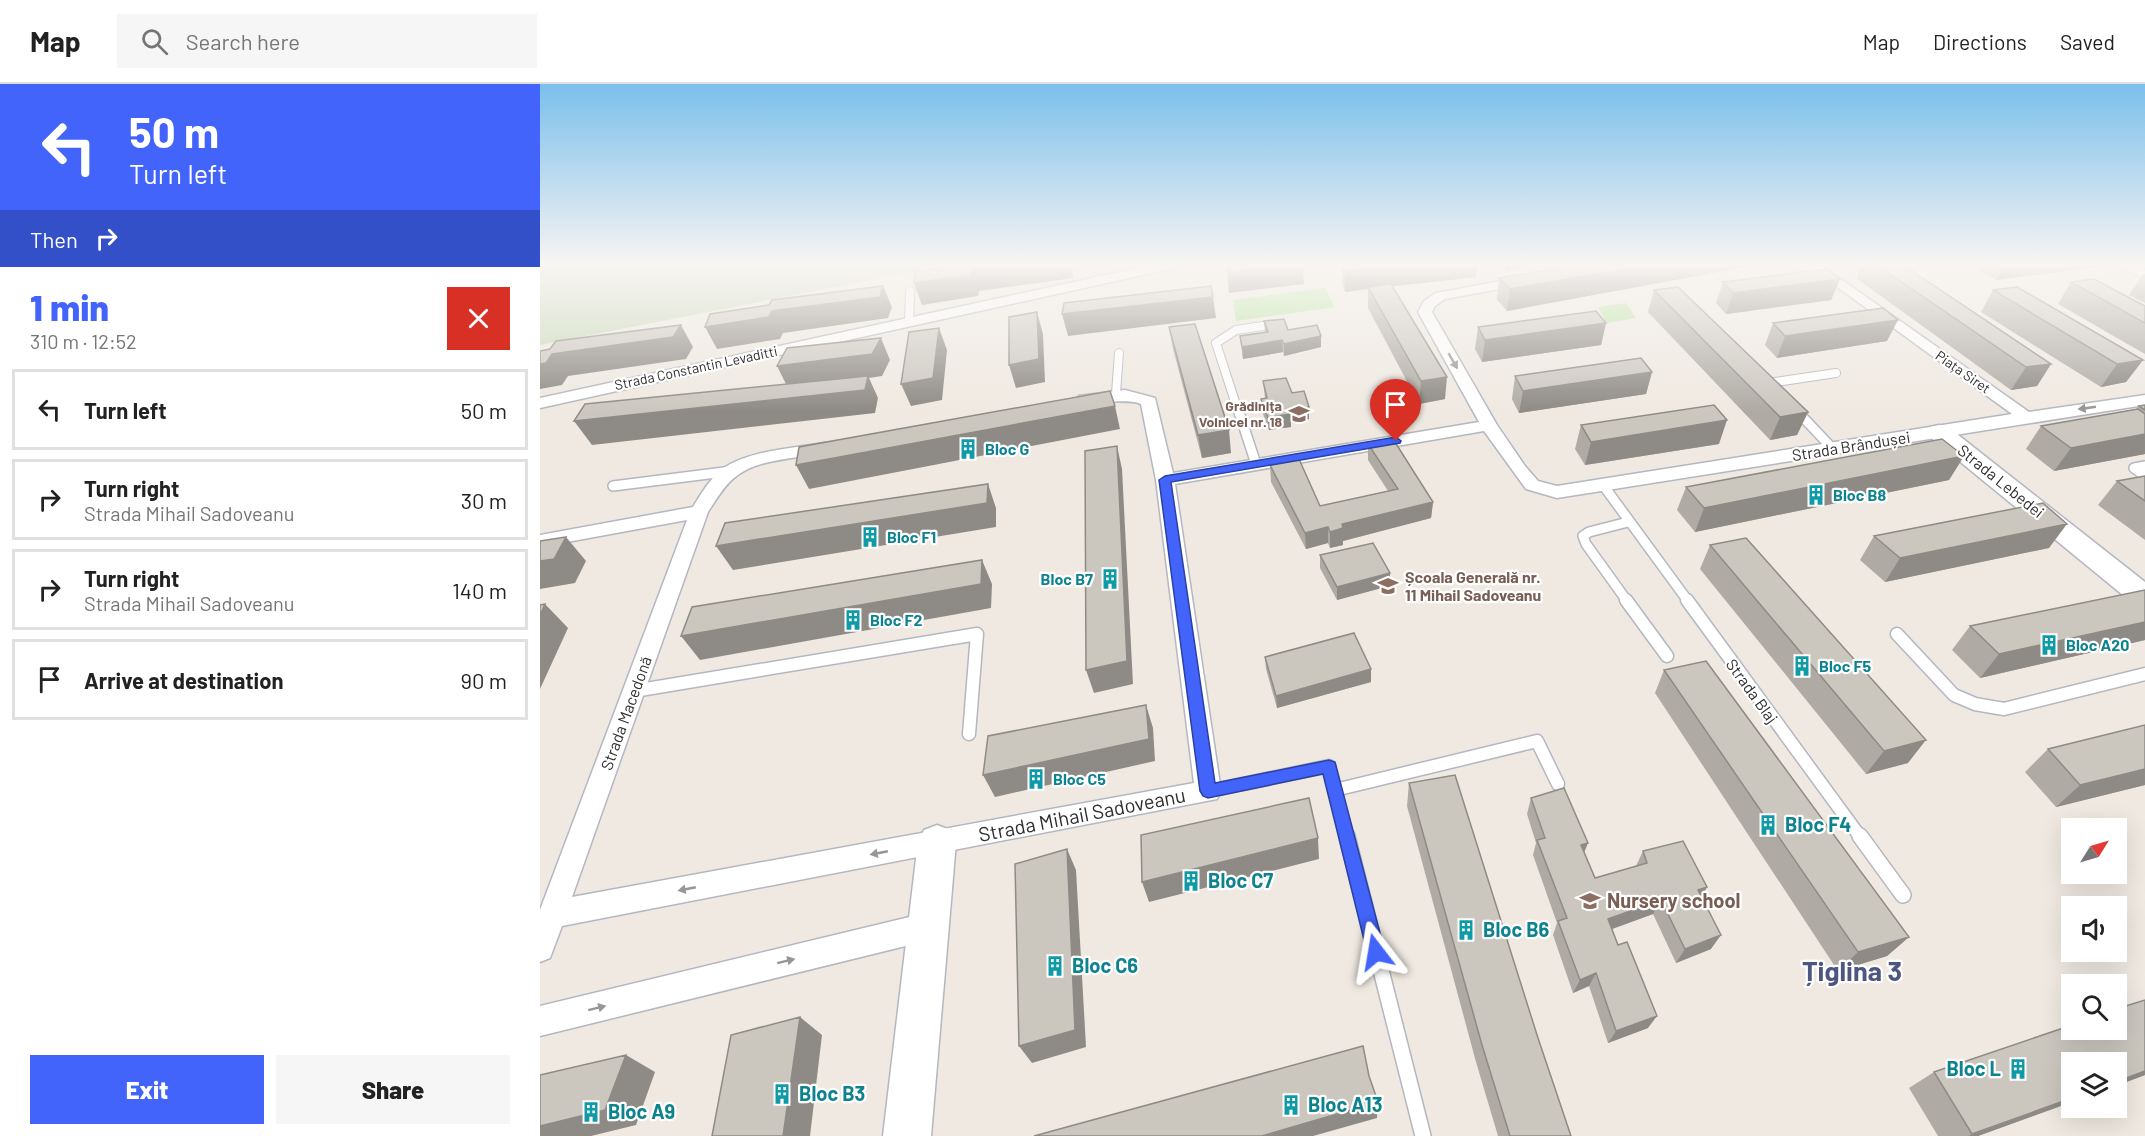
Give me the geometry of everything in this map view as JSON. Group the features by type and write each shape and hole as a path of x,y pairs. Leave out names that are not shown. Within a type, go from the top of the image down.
{"street":[{"name":"Strada Constantin Levaditti","path":"540,403 945,314"},
{"path":"1165,480 1489,425 1426,314"},
{"name":"Piața Siret","path":"1882,314 2026,417"},
{"name":"Strada Mihail Sadoveanu","path":"937,842 1208,791 1165,480 1149,401 1135,394 1116,393 1069,402"},
{"name":"Strada Brândușei","path":"1489,425 1524,477 1532,485 1557,492 2145,400"},
{"name":"Strada Lebedei","path":"1939,432 2145,598"},
{"path":"540,541 699,512 713,491 732,471 765,460 848,443"},
{"name":"Strada Macedonă","path":"540,948 699,512"},
{"path":"554,914 937,842 926,927 907,1136"},
{"path":"540,1022 926,927"}],"lane":[{"path":"909,314 909,322"},
{"path":"1256,464 1216,343 1222,337 1250,327 1283,323"},
{"path":"1116,393 1119,353"},
{"path":"1777,391 1769,383 1836,373"},
{"path":"1785,399 1832,448"},
{"path":"2145,466 2134,468 2145,476"},
{"path":"613,486 732,471"},
{"name":"Strada Blaj","path":"1603,485 1903,895"},
{"path":"1629,522 1589,532 1583,536 1586,544 1666,656"},
{"path":"634,691 978,634 969,734"},
{"path":"1897,634 1954,695 1975,704 2004,709 2145,674"},
{"path":"1335,790 1537,741 1558,784"},
{"path":"1208,791 1329,766 1423,1136"}],"green space":[{"path":"540,314 697,314 540,345"},
{"path":"1235,314 1285,314 1236,321"},
{"path":"1602,314 1633,314 1636,318 1607,323"}],"building":[{"path":"710,314 770,314 769,317 705,327"},
{"path":"1037,314 1039,359 1009,365 1009,317"},
{"path":"1383,314 1409,314 1447,377 1421,381"},
{"path":"1573,314 1599,314 1606,323 1485,340 1478,327"},
{"path":"1678,314 1706,314 1808,412 1780,417"},
{"path":"1838,314 1891,314 1898,320 1785,336 1773,323"},
{"path":"1949,314 1976,314 2051,364 2026,367"},
{"path":"2033,314 2064,314 2143,360 2117,364"},
{"path":"2129,314 2145,314 2145,323"},
{"path":"1284,319 1288,330 1317,325 1321,336 1284,344 1282,340 1242,347 1240,336 1268,332 1264,321"},
{"path":"1195,324 1229,430 1198,435 1169,327"},
{"path":"681,325 673,337 552,354 546,363 540,364 540,351 550,349 556,341"},
{"path":"939,328 933,378 901,384 909,332"},
{"path":"881,338 872,354 777,366 787,348"},
{"path":"1641,358 1652,372 1523,391 1515,376"},
{"path":"868,376 865,390 574,421 585,404"},
{"path":"1286,378 1292,393 1304,391 1309,407 1289,410 1290,414 1268,418 1261,399 1267,398 1263,381"},
{"path":"1110,391 1115,406 796,465 799,447"},
{"path":"1714,405 1727,420 1591,442 1581,425"},
{"path":"2138,409 2145,414 2145,434 2071,448 2041,426"},
{"path":"1393,439 1433,502 1342,524 1343,528 1330,532 1328,527 1305,533 1270,465 1299,459 1320,506 1398,489 1368,444"},
{"path":"1942,439 1964,456 1704,508 1686,487"},
{"name":"Bloc B7","path":"1117,446 1127,661 1086,670 1085,451"},
{"path":"2145,476 2145,501 2117,481"},
{"path":"988,484 987,503 716,546 725,523"},
{"path":"2043,503 2067,524 1900,558 1874,536"},
{"path":"566,537 554,559 540,561 540,541"},
{"path":"1746,538 1926,740 1884,751 1710,545"},
{"path":"1373,543 1390,573 1337,587 1320,555"},
{"path":"982,560 981,584 681,636 692,607"},
{"path":"2145,590 2145,622 1999,654 1970,626"},
{"path":"545,604 540,615 540,605"},
{"path":"1354,633 1371,669 1276,696 1265,657"},
{"path":"1706,661 1909,937 1858,952 1664,670"},
{"path":"1146,705 1149,739 983,775 988,736"},
{"path":"2145,725 2145,769 2080,785 2048,749"},
{"name":"Bloc B6","path":"1455,775 1571,1136 1510,1136 1482,1045 1409,783"},
{"path":"1564,788 1588,843 1581,845 1595,878 1647,863 1643,851 1683,841 1707,887 1698,890 1721,935 1685,949 1661,900 1608,919 1618,945 1627,942 1657,1016 1616,1031 1596,973 1580,980 1558,921 1567,918 1537,840 1545,838 1531,798"},
{"path":"1309,798 1318,838 1142,882 1141,835"},
{"name":"Bloc C6","path":"1067,849 1075,1030 1019,1046 1015,864"},
{"name":"Bloc L","path":"2145,1000 2145,1071 2127,1078 2127,1052 2061,1052 2061,1102 1972,1134 1934,1072 2061,1029 2061,1040 2127,1040 2127,1006"},
{"path":"800,1017 783,1136 712,1136 731,1035"},
{"name":"Bloc A13","path":"1363,1046 1369,1076 1378,1102 1262,1136 1034,1136"},
{"path":"626,1055 605,1110 540,1126 540,1075"}],"place":[{"name":"Grădinița Voinicel nr. 18","path":"1299,414"},
{"name":"Bloc G","path":"968,449"},
{"name":"Bloc B8","path":"1816,495"},
{"name":"Bloc F1","path":"870,537"},
{"name":"Bloc B7","path":"1110,579"},
{"name":"Școala Generală nr. 11 Mihail Sadoveanu","path":"1388,586"},
{"name":"Bloc F2","path":"853,620"},
{"name":"Bloc A20","path":"2049,645"},
{"name":"Bloc F5","path":"1802,666"},
{"name":"Bloc C5","path":"1036,779"},
{"name":"Bloc F4","path":"1768,825"},
{"name":"Bloc C7","path":"1191,881"},
{"name":"Nursery school","path":"1590,901"},
{"name":"Bloc B6","path":"1466,930"},
{"name":"Bloc C6","path":"1055,966"},
{"name":"Bloc L","path":"2018,1069"},
{"name":"Bloc B3","path":"782,1094"},
{"name":"Bloc A13","path":"1291,1105"},
{"name":"Bloc A9","path":"591,1112"}],"district":[{"name":"Țiglina 3","path":"1852,972"}],"route":[{"path":"1376,952 1329,766 1208,791 1165,480 1396,441"}]}
